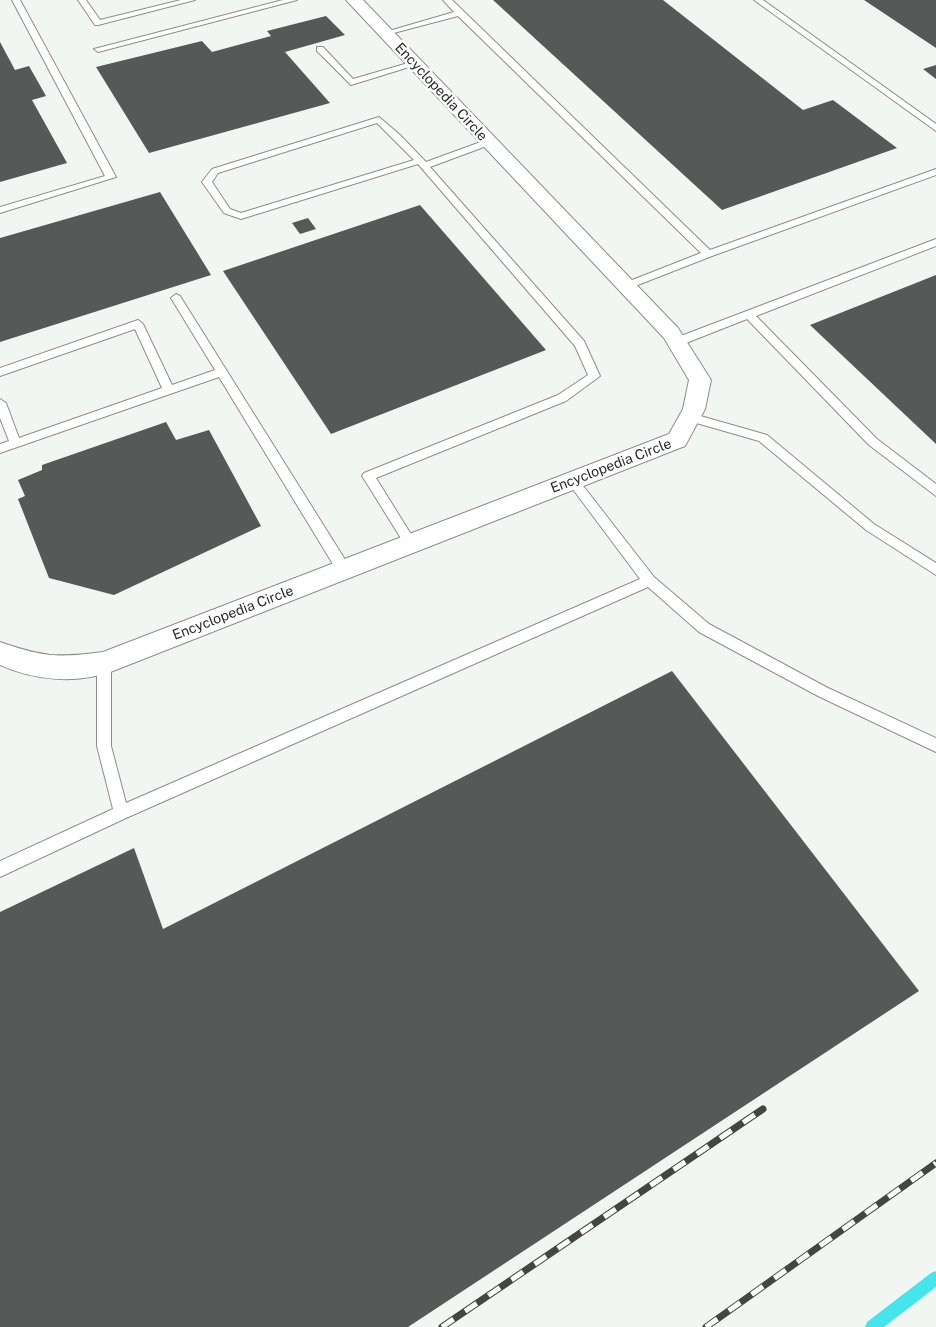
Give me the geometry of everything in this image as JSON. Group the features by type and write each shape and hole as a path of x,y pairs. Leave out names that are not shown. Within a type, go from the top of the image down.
{"street":[{"name":"Encyclopedia Circle","path":"3,659 63,670 104,663 678,440 694,409 700,380 671,333 354,0"}],"lane":[{"path":"0,210 111,177 16,0"},
{"path":"82,0 98,24 191,0"},
{"path":"98,49 293,0"},
{"path":"447,0 708,254"},
{"path":"758,0 936,128"},
{"path":"386,33 460,13"},
{"path":"320,49 351,82 416,64"},
{"path":"411,544 368,476 562,398 594,376 580,344 422,163 403,141 379,120 215,171 207,182 227,211 241,216 422,163 489,142"},
{"path":"626,286 708,254 936,172"},
{"path":"677,342 936,242"},
{"path":"176,298 223,371 344,570"},
{"path":"749,315 873,442 936,491"},
{"path":"0,372 138,324 169,390"},
{"path":"0,449 223,371"},
{"path":"0,403 16,444"},
{"path":"690,416 763,438 870,527 936,570"},
{"path":"573,480 649,582 704,628 824,692 936,745"},
{"path":"0,869 120,813 649,582"},
{"path":"104,663 104,746 120,813"}],"building":[{"path":"493,0 663,0 803,110 833,100 897,148 722,210"},
{"path":"864,0 936,0 936,48"},
{"path":"326,16 345,35 285,52 330,103 149,153 96,67 202,41 212,52 271,36 267,31"},
{"path":"0,42 15,70 29,66 46,96 32,100 67,163 0,182"},
{"path":"936,65 936,79 923,69"},
{"path":"160,192 211,275 0,342 0,238"},
{"path":"420,205 546,350 331,434 223,271"},
{"path":"308,218 316,229 300,234 292,223"},
{"path":"936,275 936,444 810,325"},
{"path":"166,422 176,440 209,430 261,526 114,595 49,578 18,499 25,496 18,480 42,470 42,465"},
{"path":"672,671 919,991 408,1327 0,1327 0,912 134,848 163,929"}],"waterway":[{"path":"872,1327 936,1278"}],"railway":[{"path":"442,1327 763,1109"},
{"path":"706,1327 936,1163"}]}
